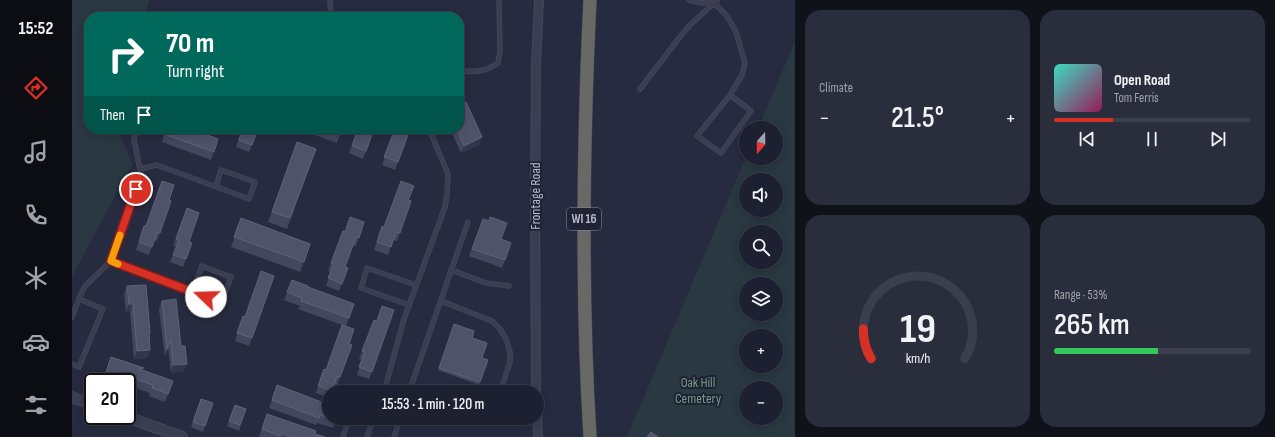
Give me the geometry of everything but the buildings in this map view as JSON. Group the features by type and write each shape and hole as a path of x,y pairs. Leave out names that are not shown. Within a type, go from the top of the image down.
{"highway":[{"name":"WI 16","path":"590,0 586,98 584,237 585,329 590,437"}],"street":[{"name":"Frontage Road","path":"536,385 535,198 539,0"},
{"path":"72,397 84,402"},
{"path":"136,420 182,437"},
{"path":"538,425 538,437"}],"lane":[{"path":"330,0 331,12"},
{"path":"464,70 478,71 490,69 498,63 500,51 499,0"},
{"path":"689,0 701,3 714,2"},
{"path":"640,89 690,25 714,2"},
{"path":"714,2 727,16 736,32 745,63 742,75 730,95 697,136 722,153 751,111 730,95"},
{"path":"72,317 86,286 111,261 141,175 134,140 135,134"},
{"path":"386,385 409,305 445,207 448,174 430,134"},
{"path":"140,169 157,165 249,199 255,182 222,170 216,186"},
{"path":"412,385 468,222"},
{"path":"111,261 192,292 221,303 231,277 202,266 192,292"},
{"path":"409,305 361,288 367,268 416,285"},
{"path":"451,270 486,283 509,286"},
{"path":"72,364 79,367 103,309 79,299"},
{"path":"441,301 492,321 500,329 506,339 510,352 510,362 502,385"},
{"path":"343,437 347,425"},
{"path":"367,437 371,425"},
{"path":"394,437 398,425"}],"green space":[{"path":"72,0 149,0 146,12 84,12 84,134 120,134 132,164 72,279"},
{"name":"Oak Hill Cemetery","path":"795,42 795,437 627,437 739,173 739,217 783,217 783,173 739,173 743,165 783,165 783,121 761,121"}],"slow traffic":[{"path":"118,264 111,261 120,235"}],"route":[{"path":"136,189 111,261 206,297"}]}
